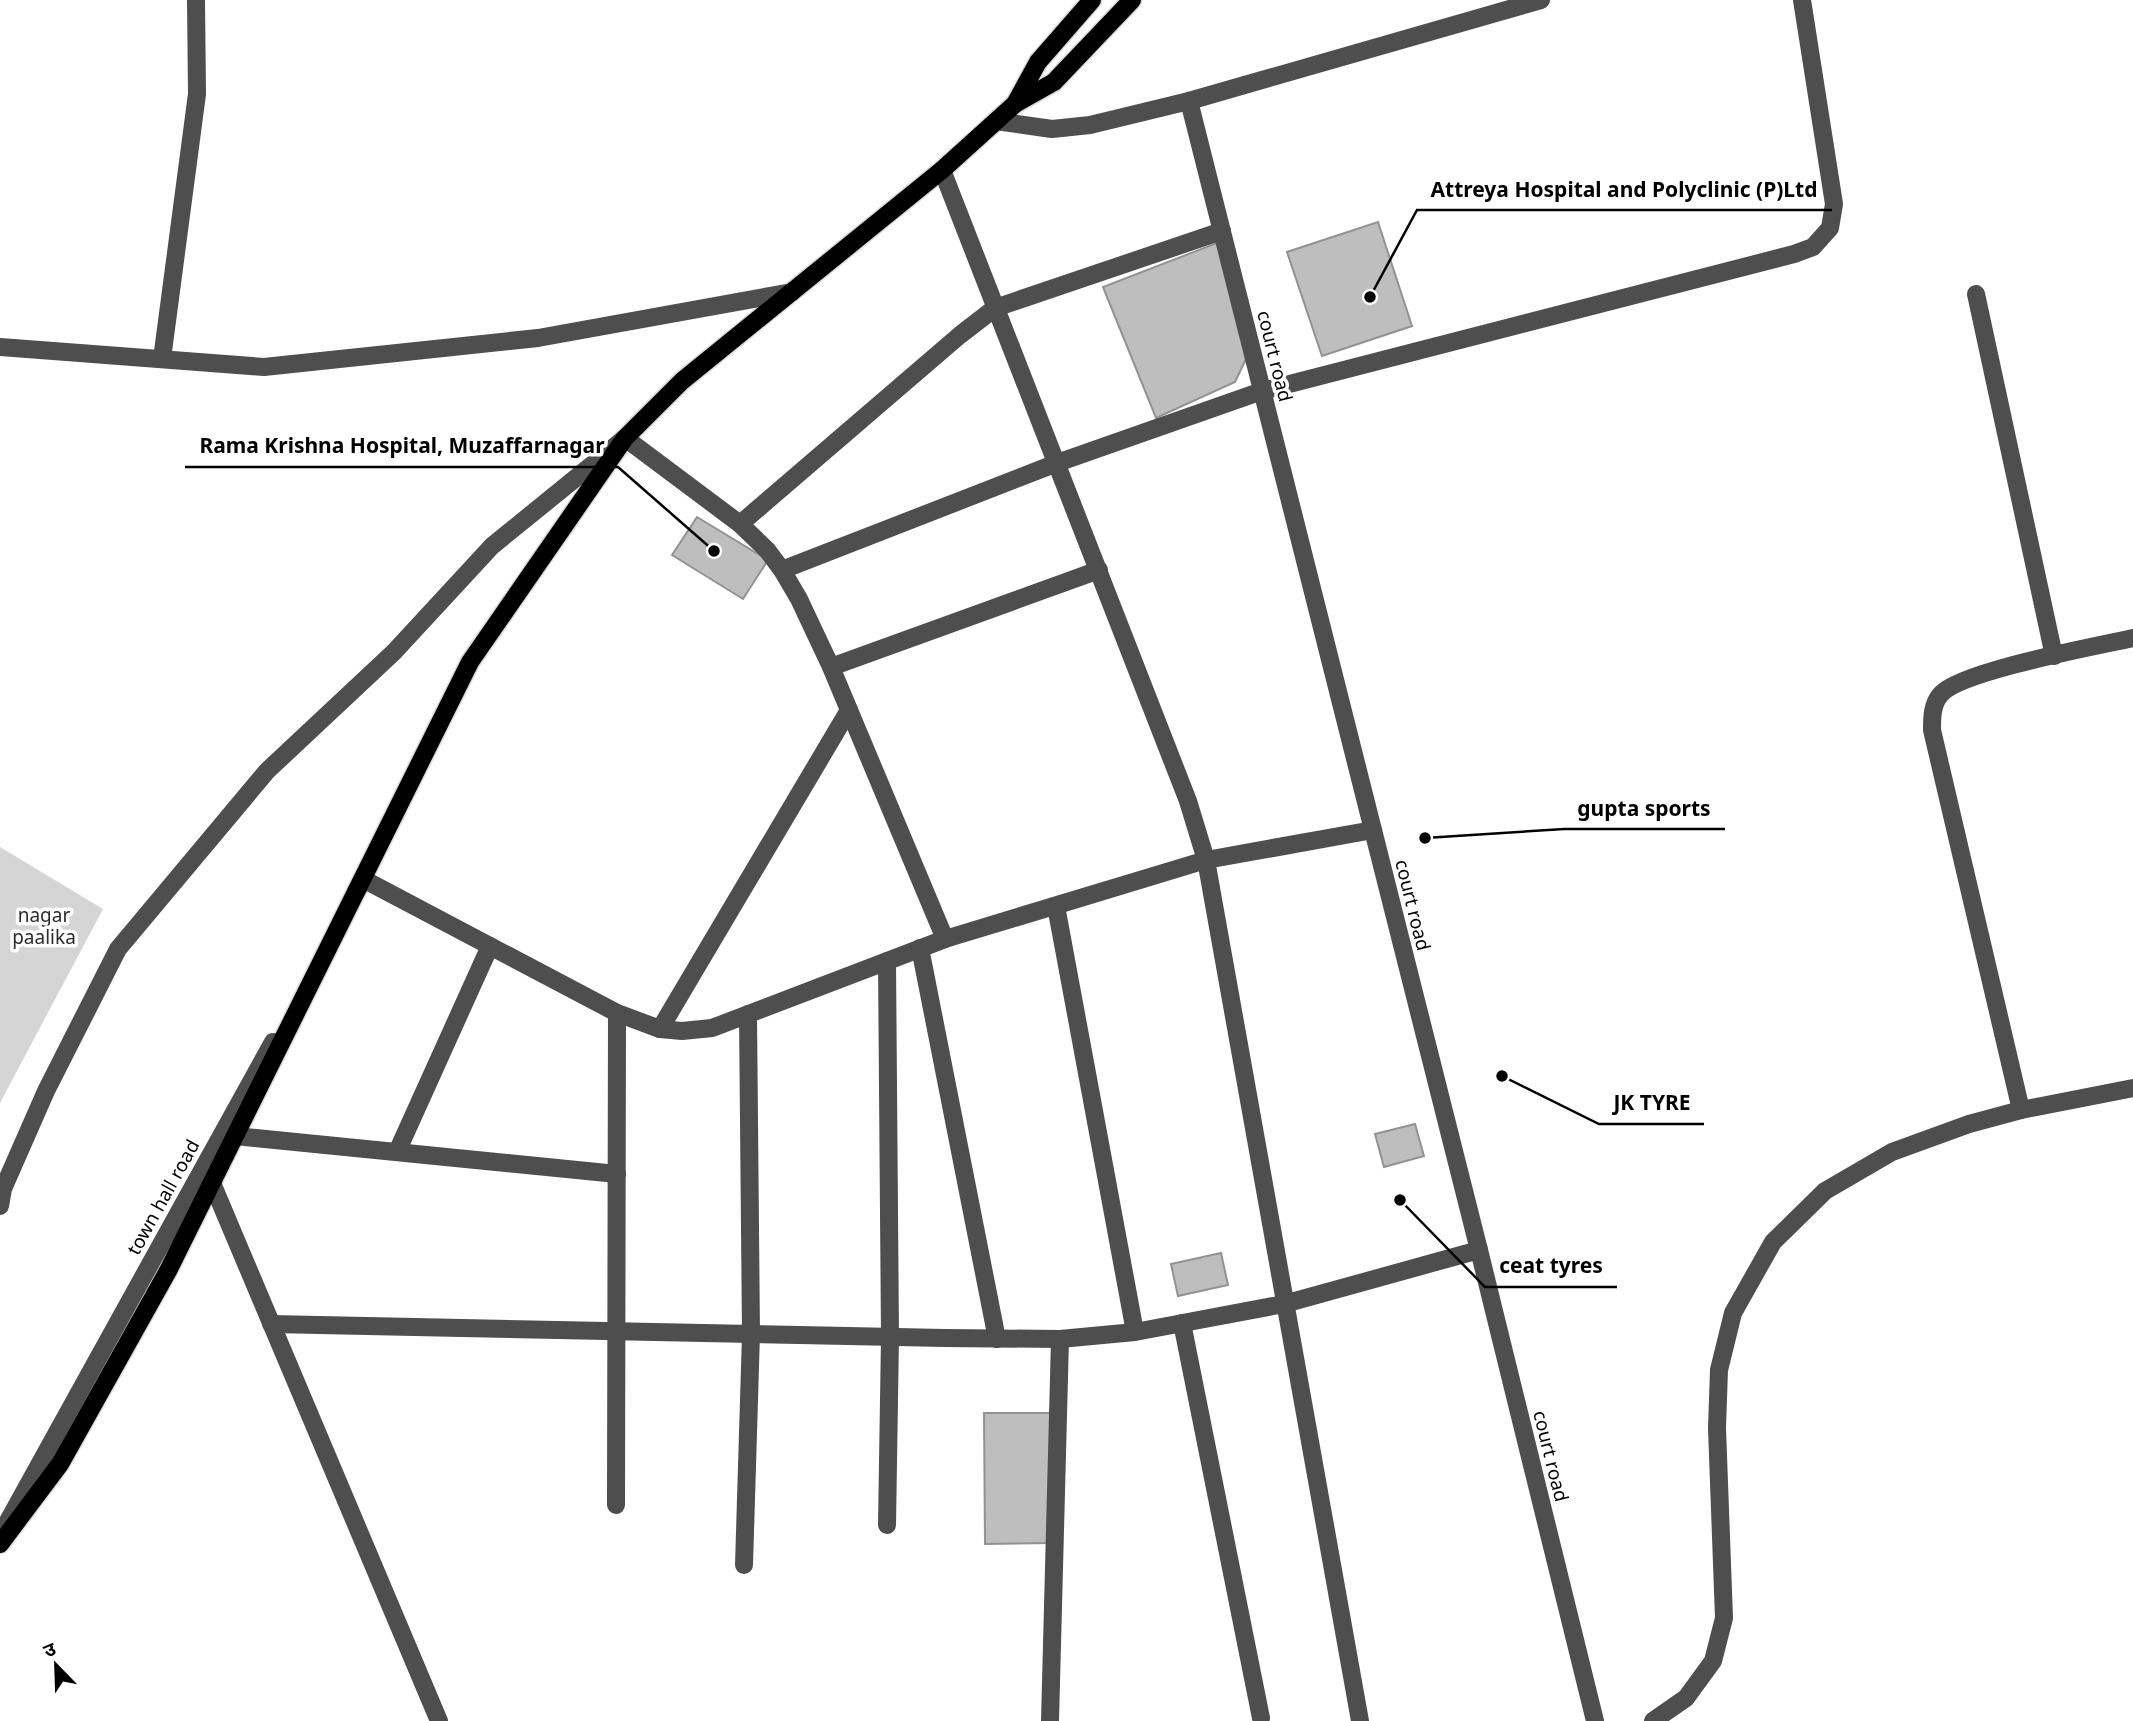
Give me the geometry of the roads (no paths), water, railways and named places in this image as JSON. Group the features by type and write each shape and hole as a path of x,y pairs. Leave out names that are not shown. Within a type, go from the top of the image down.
{"main road":[{"path":"1015,104 1038,62 1092,0"},
{"path":"0,1544 60,1464 169,1269 470,662 625,438 682,381 942,170 1015,104 1055,82 1132,0"}],"street":[{"path":"162,359 197,94 196,0"},
{"path":"996,121 1052,129 1090,125 1189,100 1541,0"},
{"path":"782,570 1057,463 1262,391 1813,247 1830,228 1833,204 1802,0"},
{"name":"court road","path":"1189,100 1595,1721"},
{"path":"942,170 1188,801 1206,860 1360,1721"},
{"path":"740,524 995,308 1222,231"},
{"path":"0,346 264,367 538,338 792,292"},
{"path":"1976,295 2054,656"},
{"path":"0,1206 3,1189 46,1091 117,949 267,771 394,652 492,546 625,438 740,524 768,550 782,570 831,667 945,939"},
{"path":"831,667 1099,570"},
{"path":"2021,1110 1932,730 1931,711 1941,694 1962,680 2133,638"},
{"path":"660,1029 849,710"},
{"path":"363,879 617,1013 660,1029 682,1031 712,1028 945,939 1206,860 1373,830"},
{"name":"town hall road","path":"0,1536 363,879"},
{"path":"1056,906 1135,1332"},
{"path":"397,1152 491,946"},
{"path":"920,948 997,1339"},
{"path":"887,961 890,1337 887,1525"},
{"path":"616,1505 617,1013"},
{"path":"744,1565 751,1334 748,1014"},
{"path":"1653,1721 1686,1698 1713,1661 1724,1618 1717,1428 1718,1370 1733,1313 1773,1242 1825,1191 1892,1152 1969,1124 2021,1110 2133,1088"},
{"path":"235,1136 617,1174"},
{"path":"212,1183 439,1721"},
{"path":"271,1324 1060,1339 1135,1332 1284,1304 1479,1250"},
{"path":"1182,1323 1261,1718"},
{"path":"1050,1721 1060,1339"}],"place":[{"name":"Attreya Hospital and Polyclinic (P)Ltd","path":"1370,297"},
{"name":"Rama Krishna Hospital, Muzaffarnagar","path":"714,551"},
{"name":"gupta sports","path":"1425,838"},
{"name":"JK TYRE","path":"1502,1076"},
{"name":"ceat tyres","path":"1400,1200"}],"park label":[{"name":"nagar paalika","path":"44,926"}]}
